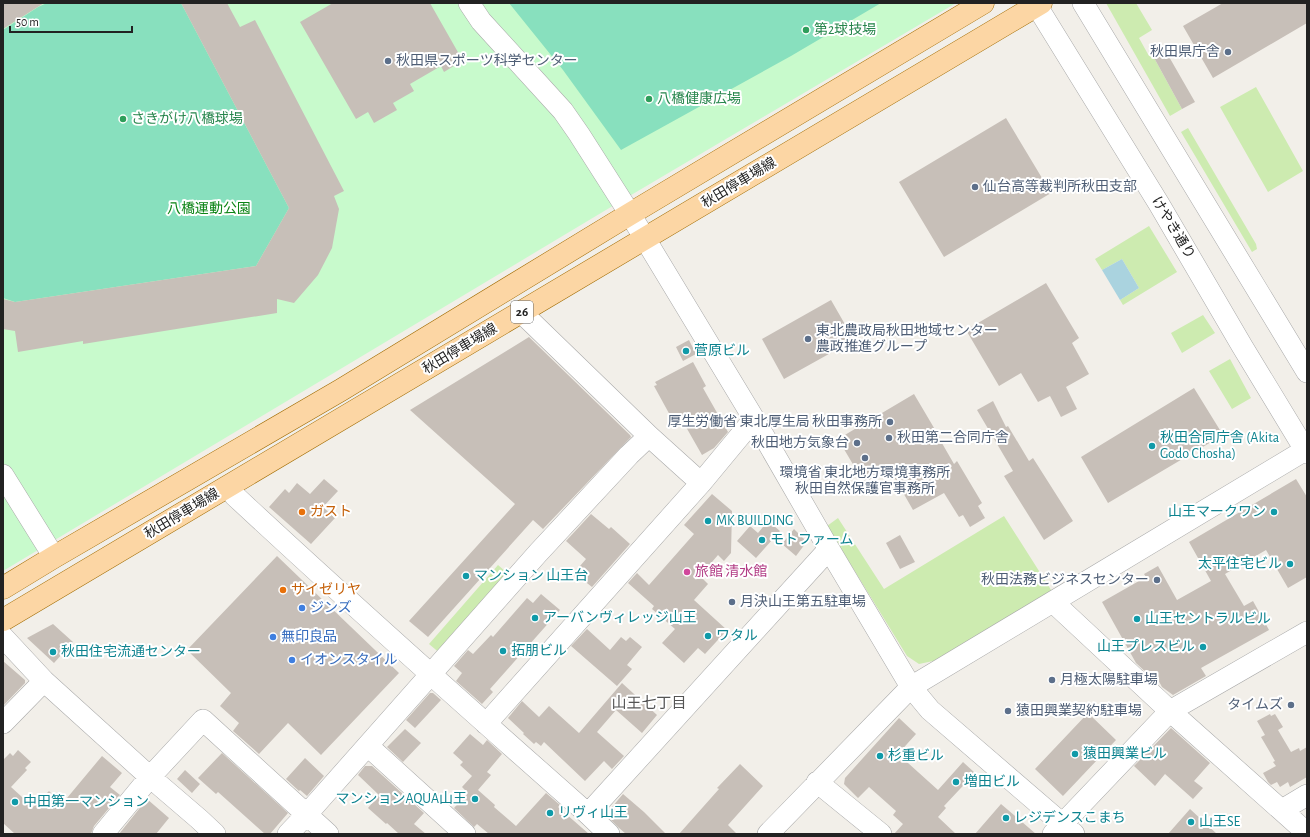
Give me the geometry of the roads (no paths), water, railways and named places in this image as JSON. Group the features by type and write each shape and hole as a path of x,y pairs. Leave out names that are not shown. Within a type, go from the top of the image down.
{"main road":[{"name":"秋田停車場線","path":"3,588 341,390 630,214 983,3"},
{"name":"秋田停車場線","path":"3,620 1037,4"}],"street":[{"path":"469,3 480,21 563,111 579,134 630,214 754,419 828,549 911,687 930,710 1062,830 1170,711 1307,632"},
{"path":"1083,3 1307,372"},
{"name":"けやき通り","path":"1037,4 1306,450"},
{"path":"521,312 648,436 701,483"},
{"path":"486,724 701,483 754,419"},
{"path":"288,834 368,746 538,553 648,436"},
{"path":"768,834 911,687 1306,450"},
{"path":"3,475 54,558"},
{"path":"229,486 235,496 431,675 609,834"},
{"path":"588,814 828,549"},
{"path":"1053,602 1170,711 1307,833"},
{"path":"3,637 44,681 215,834"},
{"path":"3,723 44,681"},
{"path":"102,834 150,777 203,720 328,834"},
{"path":"368,746 465,834"},
{"path":"817,782 881,834"},
{"path":"1282,810 1307,795"}],"water":[{"path":"1122,259 1139,288 1120,300 1102,270"}],"place":[{"name":"第2球技場","path":"806,30"},
{"name":"秋田県庁舎","path":"1228,52"},
{"name":"秋田県スポーツ科学センター","path":"388,61"},
{"name":"八橋健康広場","path":"649,99"},
{"name":"さきがけ八橋球場","path":"123,119"},
{"name":"仙台高等裁判所秋田支部","path":"975,187"},
{"name":"東北農政局秋田地域センター 農政推進グループ","path":"808,339"},
{"name":"菅原ビル","path":"686,351"},
{"name":"厚生労働省 東北厚生局 秋田事務所","path":"890,422"},
{"name":"秋田第二合同庁舎","path":"889,438"},
{"name":"秋田地方気象台","path":"857,443"},
{"name":"秋田合同庁舎 (Akita Godo Chosha)","path":"1152,446"},
{"name":"環境省 東北地方環境事務所 秋田自然保護官事務所","path":"865,458"},
{"name":"ガスト","path":"302,512"},
{"name":"山王マークワン","path":"1274,512"},
{"name":"MK BUILDING","path":"708,521"},
{"name":"モトファーム","path":"762,540"},
{"name":"太平住宅ビル","path":"1290,564"},
{"name":"旅館 清水館","path":"687,572"},
{"name":"マンション 山王台","path":"466,576"},
{"name":"秋田法務ビジネスセンター","path":"1157,580"},
{"name":"サイゼリヤ","path":"283,590"},
{"name":"月決山王第五駐車場","path":"732,602"},
{"name":"ジンズ","path":"302,608"},
{"name":"アーバンヴィレッジ山王","path":"535,618"},
{"name":"山王セントラルビル","path":"1137,619"},
{"name":"ワタル","path":"708,636"},
{"name":"無印良品","path":"273,637"},
{"name":"山王プレスビル","path":"1203,647"},
{"name":"拓朋ビル","path":"503,651"},
{"name":"秋田住宅流通センター","path":"53,652"},
{"name":"イオンスタイル","path":"292,660"},
{"name":"月極太陽駐車場","path":"1052,680"},
{"name":"タイムズ","path":"1291,705"},
{"name":"猿田興業契約駐車場","path":"1008,711"},
{"name":"猿田興業ビル","path":"1075,754"},
{"name":"杉重ビル","path":"880,756"},
{"name":"増田ビル","path":"956,782"},
{"name":"マンションAQUA山王","path":"475,799"},
{"name":"中田第一マンション","path":"15,802"},
{"name":"リヴィ山王","path":"550,813"},
{"name":"レジデンスこまち","path":"1006,818"},
{"name":"山王SE","path":"1191,822"}],"district":[{"name":"山王七丁目","path":"649,703"}],"park label":[{"name":"八橋運動公園","path":"209,209"}]}
